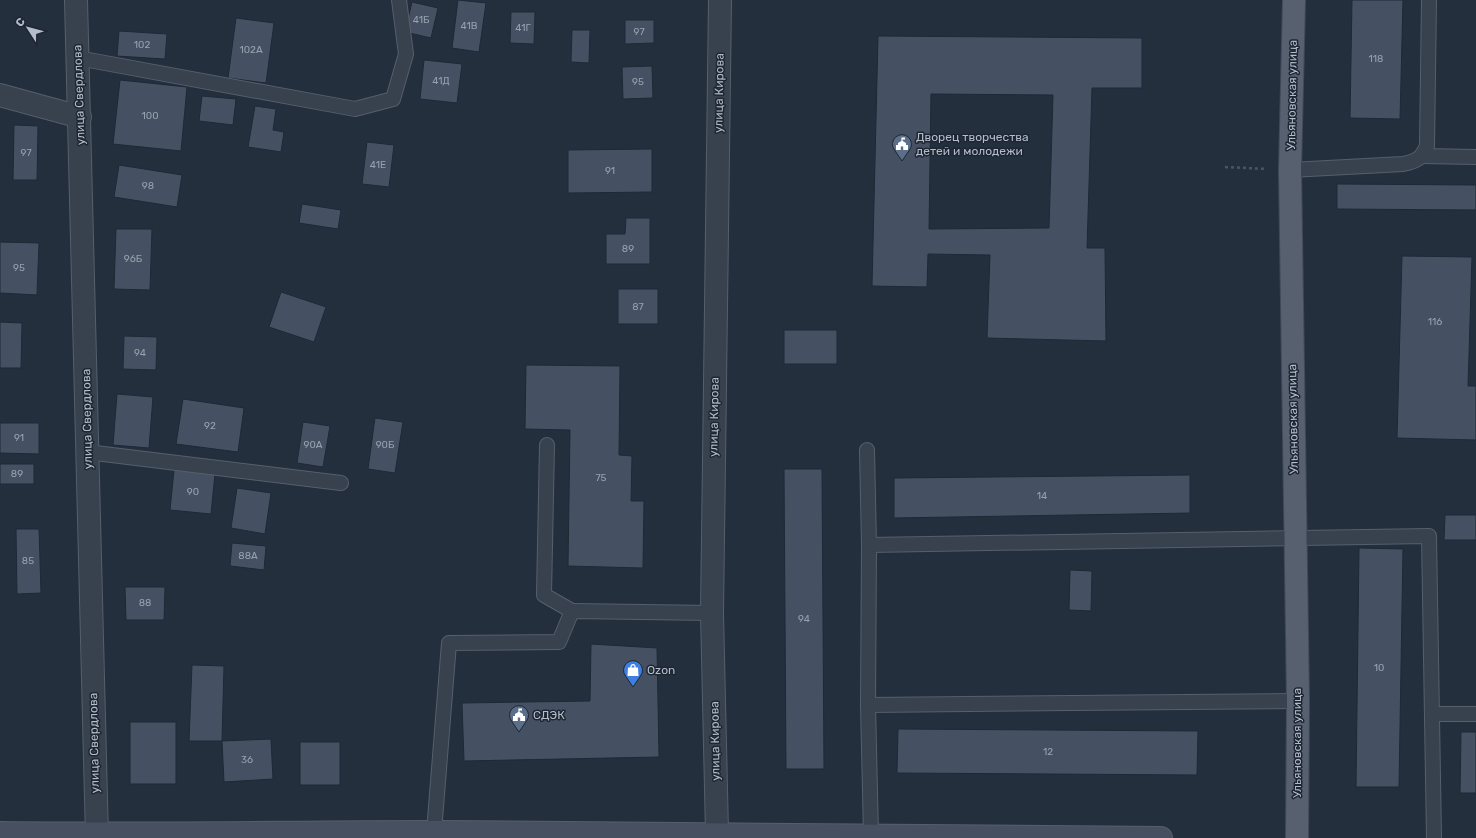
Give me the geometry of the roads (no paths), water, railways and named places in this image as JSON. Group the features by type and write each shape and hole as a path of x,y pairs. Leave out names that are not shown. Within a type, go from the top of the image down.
{"main road":[{"name":"Ульяновская улица","path":"1294,0 1290,170 1298,701 1297,838"},
{"path":"0,833 97,836 434,832 717,833 1161,838"}],"street":[{"name":"улица Свердлова","path":"76,0 97,836"},
{"name":"улица Кирова","path":"717,833 712,613 720,0"},
{"path":"0,95 80,117"}],"lane":[{"path":"78,58 356,110 393,99 406,54 399,0"},
{"path":"1423,156 1427,146 1429,0"},
{"path":"1290,170 1403,164 1413,162 1423,156 1476,157"},
{"path":"547,445 544,595 572,611 712,613"},
{"path":"867,450 869,545 868,705 871,834"},
{"path":"87,452 341,483"},
{"path":"869,545 1429,536 1434,838"},
{"path":"434,832 449,643 559,642 572,611"},
{"path":"868,705 1298,701"},
{"path":"1432,714 1476,714"}],"place":[{"name":"Дворец творчества детей и молодежи","path":"902,161"},
{"name":"Ozon","path":"633,687"},
{"name":"СДЭК","path":"519,732"}]}
